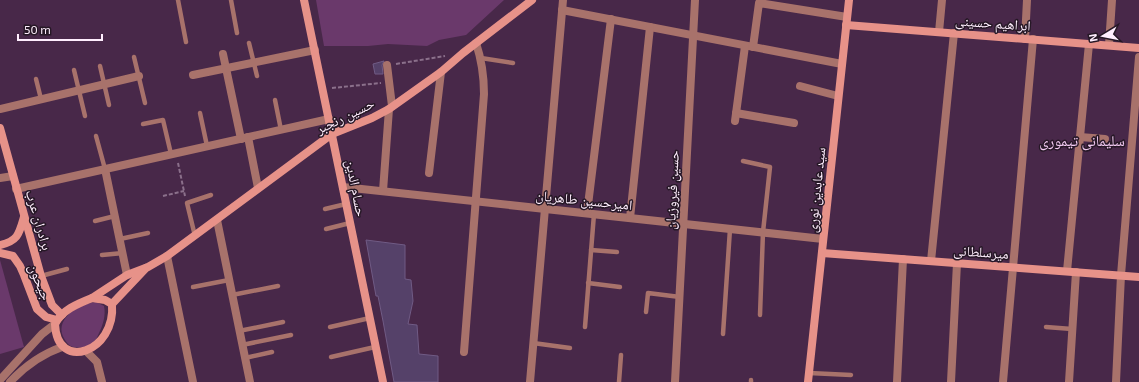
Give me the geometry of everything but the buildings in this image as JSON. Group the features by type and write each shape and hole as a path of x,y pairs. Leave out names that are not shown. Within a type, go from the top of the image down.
{"street":[{"name":"حسام الدین","path":"304,0 383,382"},
{"name":"حسین رنجبر","path":"92,298 127,275 148,267 167,256 332,134 372,118 391,108 441,72 463,53 532,0"},
{"path":"530,382 563,0"},
{"name":"حسین فیروزیان","path":"675,382 696,0"},
{"name":"سید عابدین نوری","path":"808,382 849,0"},
{"path":"939,32 942,0"},
{"path":"1003,382 1013,268 1029,39 1027,0"},
{"path":"1109,45 1112,0"},
{"path":"794,123 736,117 759,2 846,21"},
{"path":"562,10 842,64"},
{"path":"590,214 611,19"},
{"name":"ابراهیم حسینی","path":"846,21 939,32 1139,48"},
{"path":"630,218 650,27"},
{"path":"932,262 954,33"},
{"path":"464,352 484,94 484,76 481,58 476,43"},
{"path":"1067,271 1089,44"},
{"path":"193,75 314,50"},
{"path":"223,54 258,188"},
{"path":"1116,382 1121,275 1135,147 1139,57"},
{"path":"383,191 391,108 390,82 387,65"},
{"path":"428,173 441,72"},
{"path":"0,109 139,76"},
{"path":"800,86 838,96"},
{"path":"16,189 329,119"},
{"name":"برادران عرب","path":"0,128 41,276 58,320"},
{"path":"1080,137 1105,139"},
{"path":"105,169 127,275"},
{"path":"0,178 13,176"},
{"name":"امیرحسین طاهریان","path":"343,187 824,239"},
{"path":"0,245 15,240 24,217"},
{"path":"217,220 250,382"},
{"name":"میرسلطانی","path":"822,253 1139,277"},
{"name":"جیحون","path":"0,254 9,254 16,260 37,310 46,317 58,320"},
{"path":"167,256 193,382"},
{"path":"897,382 903,259"},
{"path":"951,382 957,263"},
{"name":"حسین رنجبر","path":"112,304 148,267"},
{"path":"1069,382 1076,272"},
{"path":"0,380 42,334 58,320 79,303 92,298 105,300 112,304 112,320 108,330 101,341 86,351 70,351 62,347 56,336 58,320"},
{"path":"13,381 36,359 47,352 62,347"},
{"path":"86,351 97,362 102,382"}],"lane":[{"path":"178,0 186,42"},
{"path":"231,0 237,33"},
{"path":"249,43 257,76"},
{"path":"134,57 145,103"},
{"path":"481,58 513,64"},
{"path":"100,66 109,105"},
{"path":"74,70 85,116"},
{"path":"36,79 41,99"},
{"path":"275,100 281,130"},
{"path":"200,113 207,146"},
{"path":"143,124 163,120 174,154"},
{"path":"96,136 105,169"},
{"path":"743,161 770,167 763,232 760,315"},
{"path":"195,236 187,203 211,196"},
{"path":"324,209 346,204"},
{"path":"585,327 591,250 590,214"},
{"path":"95,221 115,216"},
{"path":"326,229 350,223"},
{"path":"723,334 730,229"},
{"path":"120,239 148,233"},
{"path":"591,250 617,252"},
{"path":"102,255 122,253"},
{"path":"41,276 67,269"},
{"path":"193,287 229,280"},
{"path":"588,283 620,287"},
{"path":"232,294 278,286"},
{"path":"646,312 648,293 680,297"},
{"path":"330,328 370,318"},
{"path":"239,331 283,322"},
{"path":"1046,327 1072,329"},
{"path":"242,345 291,335"},
{"path":"533,343 570,348"},
{"path":"331,357 375,347"},
{"path":"245,358 272,352"},
{"path":"619,382 621,356"},
{"path":"809,373 851,375"}],"path":[{"path":"387,65 463,53"},
{"path":"323,89 390,82"},
{"path":"174,154 187,203"},
{"path":"163,196 184,191"}],"shaded area":[{"path":"316,0 504,0 466,35 439,40 427,46 388,44 368,46 324,46"},
{"path":"0,260 24,347 0,354"},
{"path":"96,302 104,306 105,313 103,323 96,338 93,343 87,346 71,346 67,343 62,333 64,320 69,314 82,306"}],"district":[{"name":"سلیمانی تیموری","path":"1082,141"}]}
